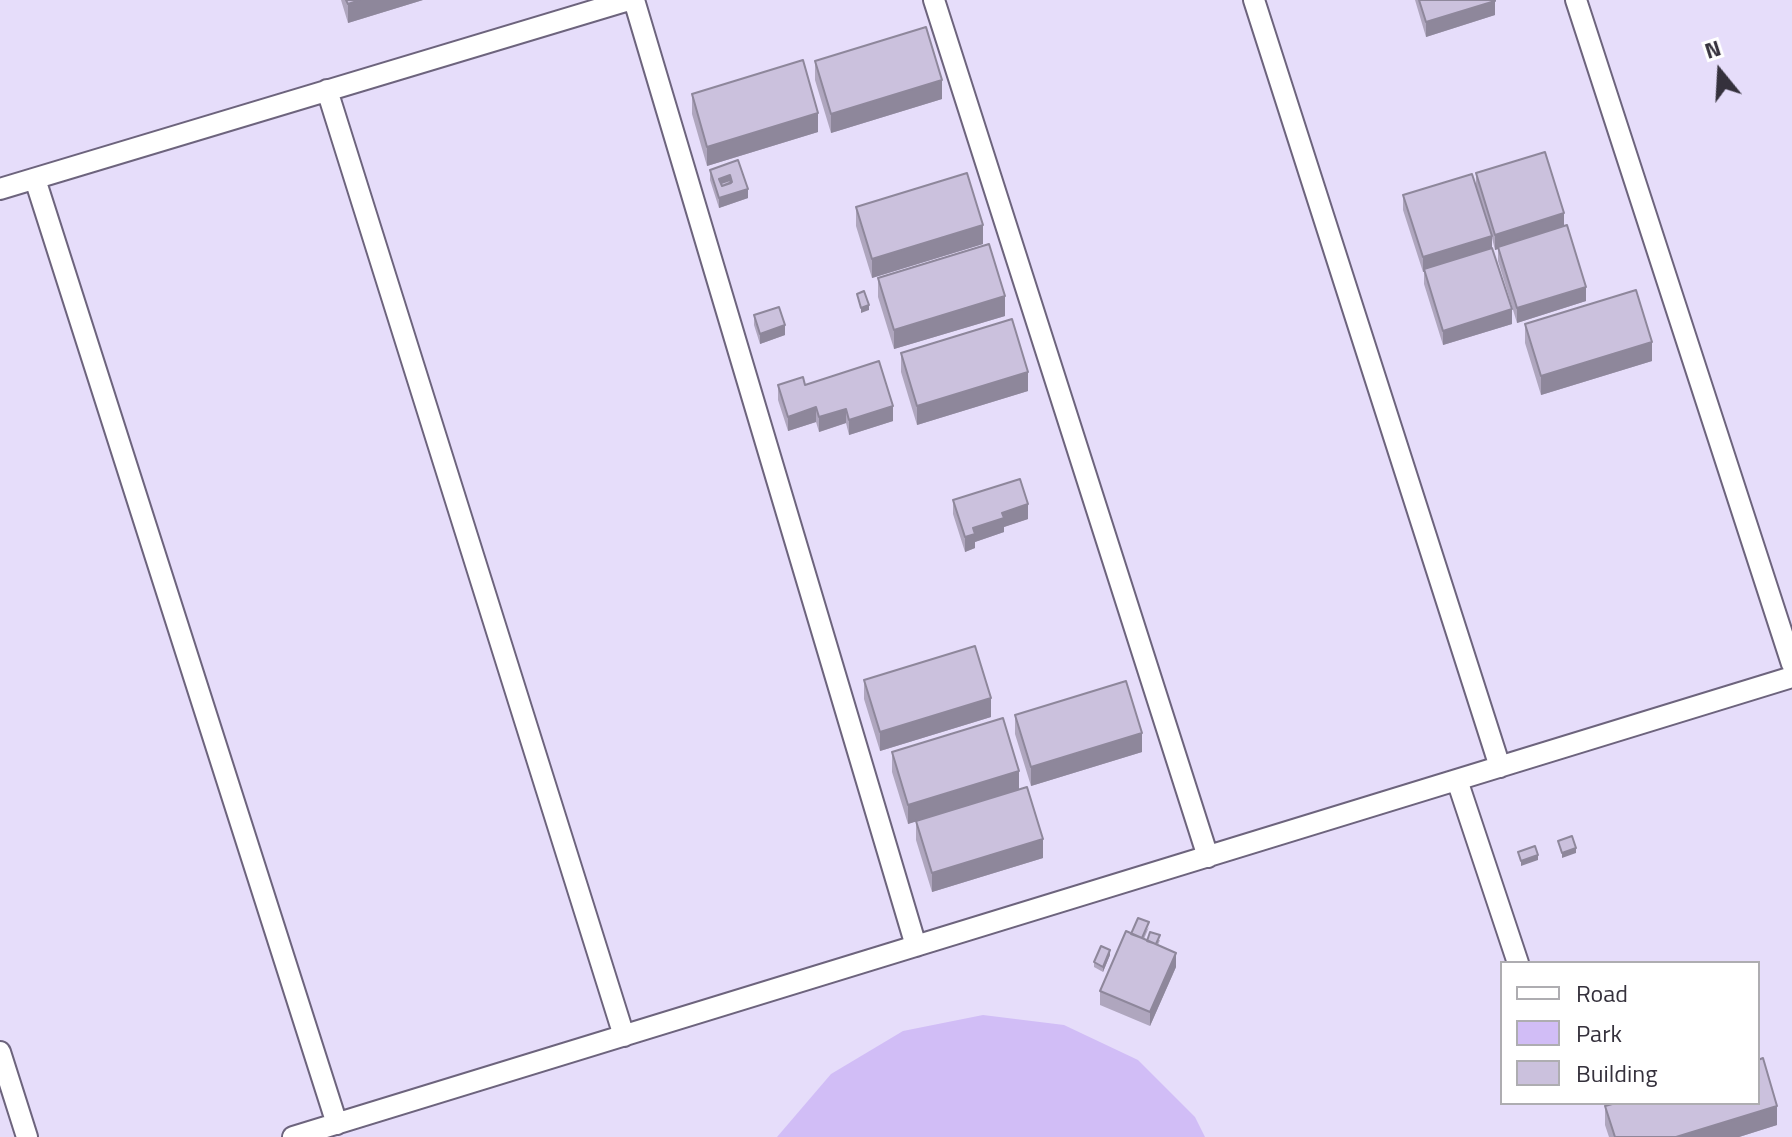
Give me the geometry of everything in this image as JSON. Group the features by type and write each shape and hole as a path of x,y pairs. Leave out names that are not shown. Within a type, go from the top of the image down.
{"street":[{"path":"0,189 631,0 916,946"},
{"path":"934,0 1208,857"},
{"path":"1254,0 1500,767"},
{"path":"1576,0 1792,664"},
{"path":"327,90 624,1036"},
{"path":"35,179 337,1124"},
{"path":"293,1137 1792,677"},
{"path":"1457,780 1517,961"},
{"path":"0,1052 27,1137"}],"green space":[{"path":"983,1015 1064,1025 1138,1060 1195,1117 1205,1137 777,1137 831,1074 903,1031"}],"building":[{"path":"1419,0 1495,0 1495,1 1426,22"},
{"path":"926,27 942,80 831,114 815,61"},
{"path":"803,60 818,113 707,147 692,94"},
{"path":"1545,152 1564,213 1495,235 1476,173"},
{"path":"738,160 748,189 719,198 710,170","holes":["730,175 732,182 722,186 719,179"]},
{"path":"967,173 983,225 872,259 856,207"},
{"path":"1472,174 1492,236 1423,257 1403,195"},
{"path":"1567,225 1586,287 1517,308 1498,247"},
{"path":"989,244 1005,296 894,330 878,278"},
{"path":"1492,248 1512,309 1443,331 1424,269"},
{"path":"1636,290 1652,342 1541,376 1525,324"},
{"path":"864,291 869,305 861,308 857,294"},
{"path":"779,307 785,325 760,334 754,315"},
{"path":"1012,319 1028,372 917,406 901,353"},
{"path":"879,361 893,406 849,420 846,409 819,417 816,407 788,417 778,385 803,377 805,385"},
{"path":"1020,479 1028,504 1002,513 1004,518 973,528 975,534 965,537 953,500"},
{"path":"975,646 991,698 880,732 864,680"},
{"path":"1126,681 1142,733 1031,767 1015,715"},
{"path":"1003,718 1019,771 908,805 892,752"},
{"path":"1027,787 1043,839 932,873 916,821"},
{"path":"1572,836 1576,848 1562,853 1558,841"},
{"path":"1535,846 1538,855 1521,861 1518,852"},
{"path":"1138,918 1149,922 1142,938 1131,934"},
{"path":"1126,931 1176,953 1150,1012 1100,991"},
{"path":"1150,932 1160,935 1156,944 1147,941"},
{"path":"1101,946 1110,950 1103,967 1094,962"},
{"path":"1763,1058 1777,1106 1676,1137 1615,1137 1605,1106 1609,1105 1760,1105 1760,1059"}]}
